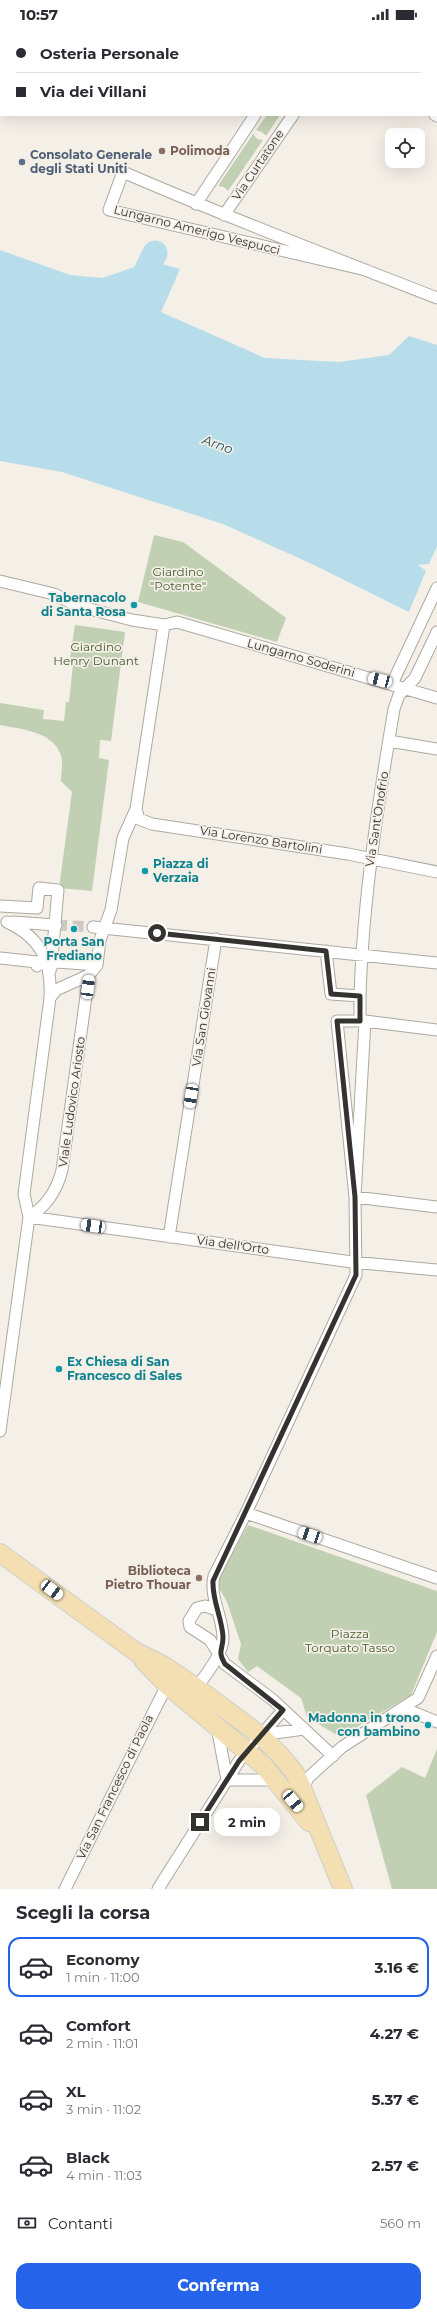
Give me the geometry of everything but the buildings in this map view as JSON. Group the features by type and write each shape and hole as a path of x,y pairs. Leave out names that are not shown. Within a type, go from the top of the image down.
{"main road":[{"path":"0,1553 136,1652 163,1665 197,1688 260,1735 290,1767 302,1788 343,1889"},
{"path":"136,1652 167,1685 217,1728 247,1751 276,1780 302,1811 326,1847"}],"street":[{"path":"196,204 254,116"},
{"name":"Via Curtatone","path":"224,215 291,116"},
{"name":"Lungarno Amerigo Vespucci","path":"366,270 109,210 123,172 196,204 366,270 437,298"},
{"name":"Lungarno Soderini","path":"0,581 54,594 78,606 132,620 164,625 177,622 437,698"},
{"path":"392,684 399,672 437,588"},
{"path":"50,998 56,990 89,975 97,965 100,940 106,927 123,838 136,809 164,625"},
{"name":"Via Sant'Onofrio","path":"355,1197 362,1021 360,996 361,955 370,860 396,700 416,677 437,632"},
{"path":"389,741 437,749"},
{"name":"Via Lorenzo Bartolini","path":"136,809 140,819 152,824 348,854 370,860 437,872"},
{"path":"0,906 37,908 39,888 58,890 52,957 37,966 37,962 0,958"},
{"path":"3,922 56,925"},
{"path":"3,922 32,937 46,961 50,973"},
{"path":"93,927 106,927 437,963"},
{"name":"Via San Giovanni","path":"169,1237 216,939"},
{"path":"326,951 331,994 360,996"},
{"path":"0,1431 4,1384 29,1217 24,1194 50,998 51,965 57,962 97,965"},
{"name":"Viale Ludovico Ariosto","path":"29,1217 49,1200 57,1186 62,1170 89,975"},
{"path":"197,1688 219,1652 223,1639 212,1586 214,1576 246,1513 356,1275 355,1197 337,1021 362,1021 437,1030"},
{"path":"355,1197 437,1207"},
{"name":"Via dell'Orto","path":"29,1217 357,1262 437,1270"},
{"path":"246,1513 437,1578"},
{"path":"217,1610 205,1606 197,1608 189,1624 192,1629 210,1640 219,1652 225,1664 283,1710 333,1756"},
{"path":"302,1788 309,1777 342,1747 420,1695 437,1656"},
{"name":"Via San Francesco di Paola","path":"65,1889 167,1685"},
{"path":"402,1708 437,1722"},
{"path":"158,1889 247,1751 283,1710"},
{"path":"217,1728 227,1780"},
{"path":"260,1735 304,1729"},
{"path":"227,1780 276,1780"}],"green space":[{"path":"266,116 279,116 266,136 262,132 256,130"},
{"path":"253,134 257,139 263,140 228,191 224,187 218,186"},
{"name":"Giardino \"Potente\"","path":"154,535 183,542 286,618 277,642 138,602"},
{"name":"Giardino Henry Dunant","path":"75,625 125,632 111,741 100,740 99,758 109,760 92,891 59,888 72,792 61,781 62,763 60,753 50,740 34,732 0,725 0,703 44,710 43,719 64,721 66,702 69,702 73,664 69,664"},
{"name":"Piazza Torquato Tasso","path":"248,1525 437,1591 437,1632 411,1695 340,1737 307,1717 301,1698 257,1666 248,1672 238,1659 241,1644 227,1602 216,1583"},
{"path":"437,1749 437,1889 392,1889 366,1795 402,1767 425,1778"}],"water":[{"name":"Arno","path":"0,250 70,275 103,278 151,261 180,269 161,312 265,358 339,362 389,355 409,336 437,345 437,626 312,564 223,524 62,472 0,461"}],"pier":[{"path":"437,546 437,628 408,614 426,571 418,565 429,564"}],"waterway":[{"path":"136,292 155,253"}],"tunnel":[{"path":"56,925 93,927"}],"place":[{"name":"Polimoda","path":"162,151"},
{"name":"Consolato Generale degli Stati Uniti","path":"22,162"},
{"name":"Tabernacolo di Santa Rosa","path":"134,605"},
{"name":"Piazza di Verzaia","path":"145,871"},
{"name":"Porta San Frediano","path":"74,929"},
{"name":"Ex Chiesa di San Francesco di Sales","path":"59,1369"},
{"name":"Biblioteca Pietro Thouar","path":"199,1578"},
{"name":"Madonna in trono con bambino","path":"428,1725"}],"route":[{"path":"157,933 326,951 331,994 360,996 360,1021 337,1021 355,1197 356,1275 246,1513 214,1576 212,1586 223,1639 219,1652 225,1664 273,1700 283,1710 239,1761 200,1822"}]}
